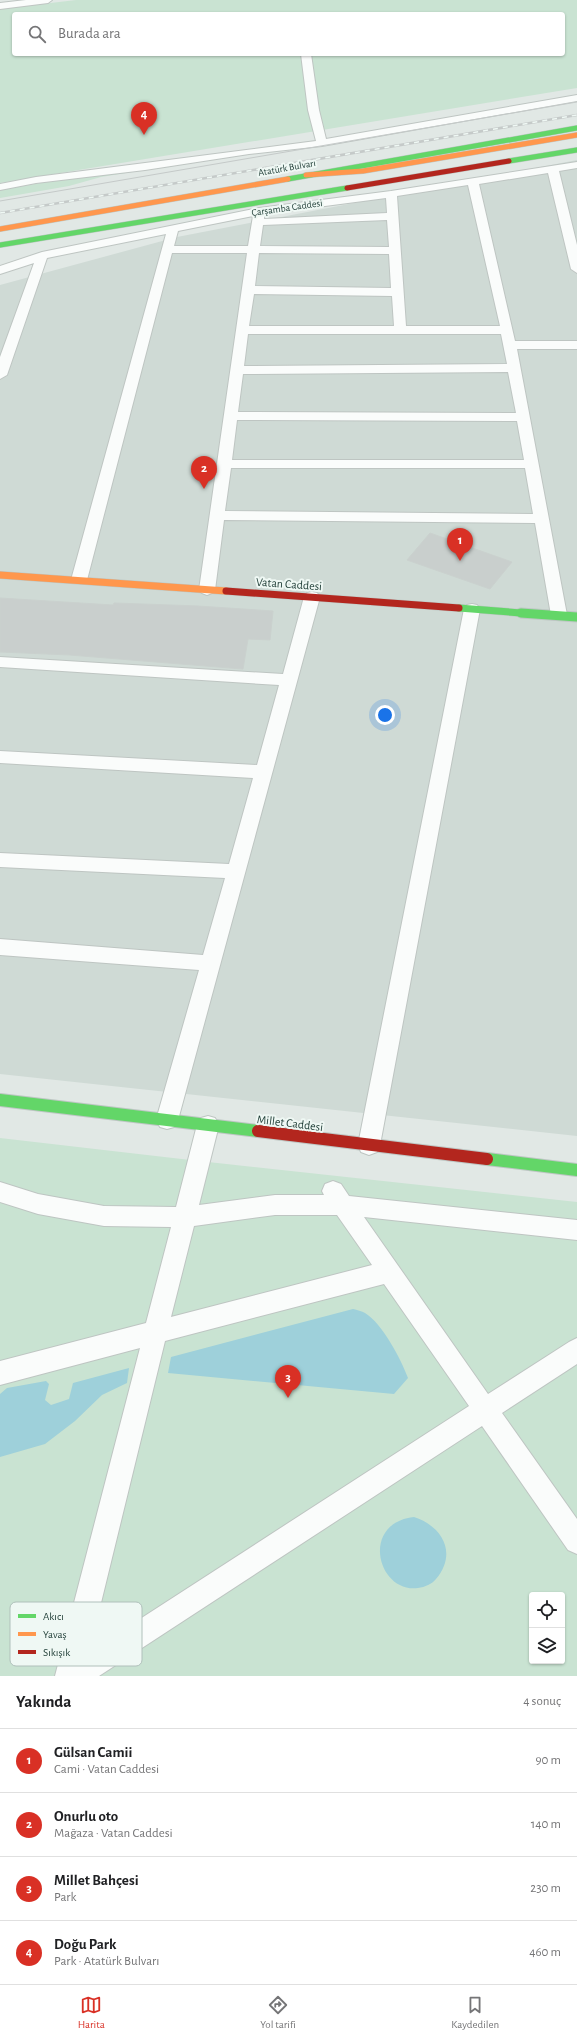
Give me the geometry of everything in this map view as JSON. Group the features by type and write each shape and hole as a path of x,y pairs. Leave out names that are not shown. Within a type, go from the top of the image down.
{"main road":[{"name":"Atatürk Bulvarı","path":"0,229 577,128"},
{"path":"306,176 363,171 577,135"},
{"path":"0,245 577,150"},
{"name":"Vatan Caddesi","path":"0,574 577,617"},
{"name":"Millet Caddesi","path":"0,1100 577,1170"}],"street":[{"path":"0,6 48,0"},
{"path":"306,56 310,90 318,133 322,142"},
{"path":"0,187 36,180 145,168 249,151 322,142 577,98"},
{"name":"Çarşamba Caddesi","path":"0,270 42,256 173,228 553,170 577,165"},
{"path":"553,170 577,269"},
{"path":"473,181 510,345 559,616"},
{"path":"391,194 400,330"},
{"path":"207,590 258,216 392,216"},
{"path":"79,580 173,228"},
{"path":"168,249 253,251 394,251"},
{"path":"0,375 42,256"},
{"path":"248,290 397,292"},
{"path":"242,330 507,330"},
{"path":"510,345 577,345"},
{"path":"237,370 514,368"},
{"path":"230,416 523,417"},
{"path":"224,464 532,464"},
{"path":"217,516 542,519"},
{"path":"167,1120 312,597"},
{"path":"369,1145 472,609"},
{"path":"0,662 289,680"},
{"path":"0,757 264,772"},
{"path":"0,860 236,871"},
{"path":"0,947 211,964"},
{"path":"88,1602 208,1125"},
{"path":"0,1192 38,1204 104,1216 185,1217 337,1198 577,1230"},
{"path":"337,1198 577,1541"},
{"path":"0,1373 388,1272"},
{"path":"142,1632 577,1350"},
{"path":"69,1676 72,1666"},
{"path":"75,1676 90,1666"}],"shaded area":[{"path":"577,160 577,1136 0,1074 0,285 177,237"}],"green space":[{"path":"76,0 577,0 577,88 0,183 0,9"},
{"path":"132,172 101,177 69,186 0,198 0,190 58,180"},
{"path":"0,1138 577,1202 577,1676 0,1676"}],"water":[{"path":"353,1309 365,1313 378,1325 401,1361 408,1378 394,1394 168,1373 171,1357"},
{"path":"129,1368 127,1383 102,1395 75,1421 45,1444 0,1457 0,1394 7,1388 46,1381 49,1384 45,1400 51,1405 69,1399 73,1383"},
{"path":"414,1517 424,1521 439,1534 444,1542 446,1550 446,1560 443,1569 436,1579 428,1585 418,1588 404,1587 392,1580 384,1569 380,1557 381,1543 386,1531 397,1522"}],"building":[{"path":"430,533 512,562 490,589 407,560"},
{"path":"0,598 113,605 114,603 198,606 273,611 270,640 248,639 243,669 70,655 0,652"}],"tram line":[{"path":"0,201 577,102"}],"railway":[{"path":"0,213 577,115"}],"traffic: fast":[{"path":"288,179 577,128"},
{"path":"509,161 577,150"},
{"path":"0,245 347,188"},
{"path":"459,608 577,617"},
{"path":"0,1100 258,1131"},
{"path":"487,1159 577,1170"}],"traffic: slow":[{"path":"306,175 363,171 577,135"},
{"path":"0,229 288,179"},
{"path":"0,575 226,591"}],"traffic: jam":[{"path":"347,188 509,161"},
{"path":"226,591 459,608"},
{"path":"258,1131 487,1159"}],"place":[{"name":"Doğu Park","path":"144,135"},
{"name":"Onurlu oto","path":"204,489"},
{"name":"Gülsan Camii","path":"460,561"},
{"name":"Millet Bahçesi","path":"288,1398"}]}
